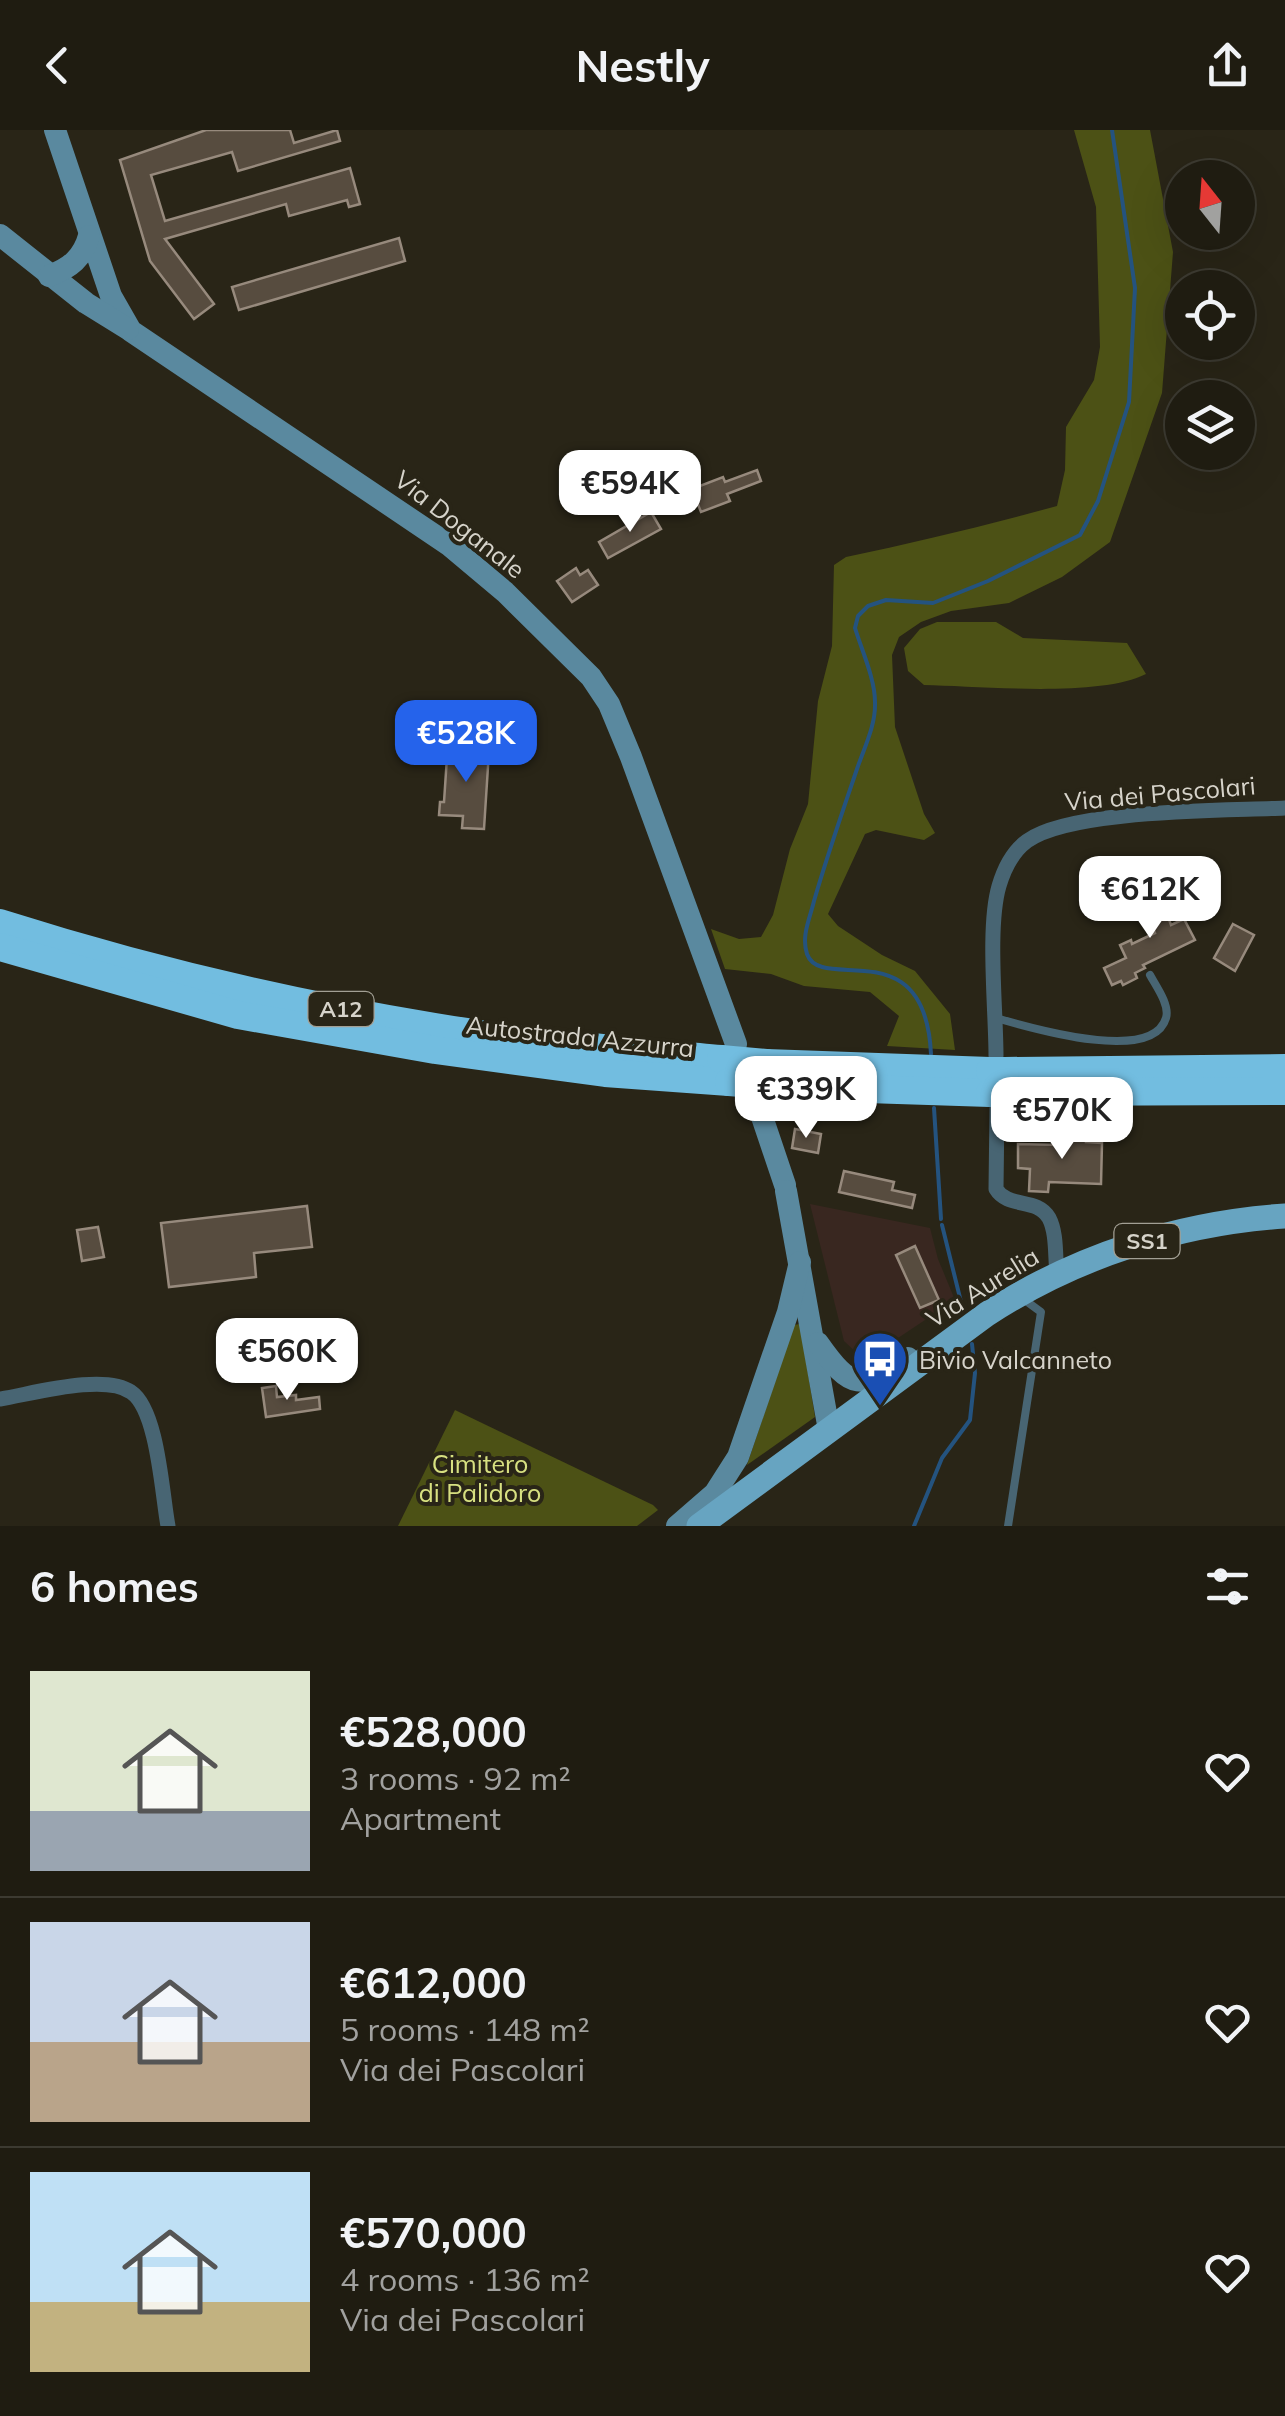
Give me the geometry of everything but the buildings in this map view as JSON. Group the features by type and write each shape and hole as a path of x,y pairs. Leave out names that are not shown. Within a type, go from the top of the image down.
{"highway":[{"name":"Autostrada Azzurra","path":"0,923 63,963"},
{"name":"Autostrada Azzurra","path":"0,946 63,963 247,990 436,1027 729,1062 766,1082 884,1079 1285,1091"},
{"name":"Autostrada Azzurra","path":"992,1082 1285,1068"}],"main road":[{"name":"Via Doganale","path":"55,130 111,296 131,331 450,545 505,592 592,677 609,704 631,758 729,1062"},
{"path":"0,235 86,304 131,331"},
{"path":"49,276 81,256 89,236"},
{"path":"49,276 111,296"},
{"path":"86,304 111,296"},
{"path":"766,1082 829,1430"},
{"name":"Via Aurelia","path":"699,1526 952,1338 1018,1294 1110,1252 1178,1232 1285,1216"},
{"path":"677,1526 715,1494 738,1457 788,1312 800,1262"},
{"path":"813,1336 837,1370 856,1380 886,1373 921,1350 952,1338"}],"street":[{"name":"Via dei Pascolari","path":"1057,1274 1052,1228 1046,1214 1033,1206 1007,1200 996,1189 992,1082 996,897 1008,863 1029,839 1064,825 1104,818 1285,808"},
{"path":"0,1398 90,1385 132,1392 150,1425 168,1526"}],"lane":[{"path":"0,913 62,933 63,963"},
{"path":"996,1018 1072,1037 1128,1040 1148,1036 1166,1019 1166,1008 1150,975"},
{"path":"1008,1526 1042,1312 1018,1294"}],"shaded area":[{"path":"810,1204 930,1228 955,1300 868,1358 859,1355 844,1341"}],"green space":[{"path":"1074,130 1150,130 1165,210 1165,250 1173,252 1172,270 1165,270 1162,393 1110,542 1062,577 1009,603 951,611 921,622 899,637 892,655 895,727 924,814 935,833 924,840 876,830 865,834 828,914 838,926 882,955 915,971 950,1014 955,1050 887,1046 899,1016 870,992 804,986 771,974 725,969 711,929 739,939 761,937 773,915 790,849 808,804 818,701 832,646 834,565 846,557 1057,506 1065,470 1066,427 1094,380 1100,347 1096,207"},
{"path":"937,622 996,622 1023,638 1127,643 1146,674 1099,686 1070,688 924,685 908,671 904,648 920,629"},
{"path":"800,1324 815,1417 747,1465 794,1325"},
{"name":"Cimitero di Palidoro","path":"455,1410 658,1510 637,1526 398,1526"}],"waterway":[{"path":"931,1054 925,1015 911,991 893,978 872,972 816,965 805,947 819,884 874,719 873,684 855,628 858,616 868,606 886,600 933,603 988,581 1080,535 1098,501 1129,402 1135,288 1112,130"},
{"path":"934,1108 941,1219"},
{"path":"942,1225 963,1310"},
{"path":"914,1526 942,1458 970,1420 975,1373 972,1344"}],"place":[{"name":"Bivio Valcanneto","path":"880,1408"}]}
